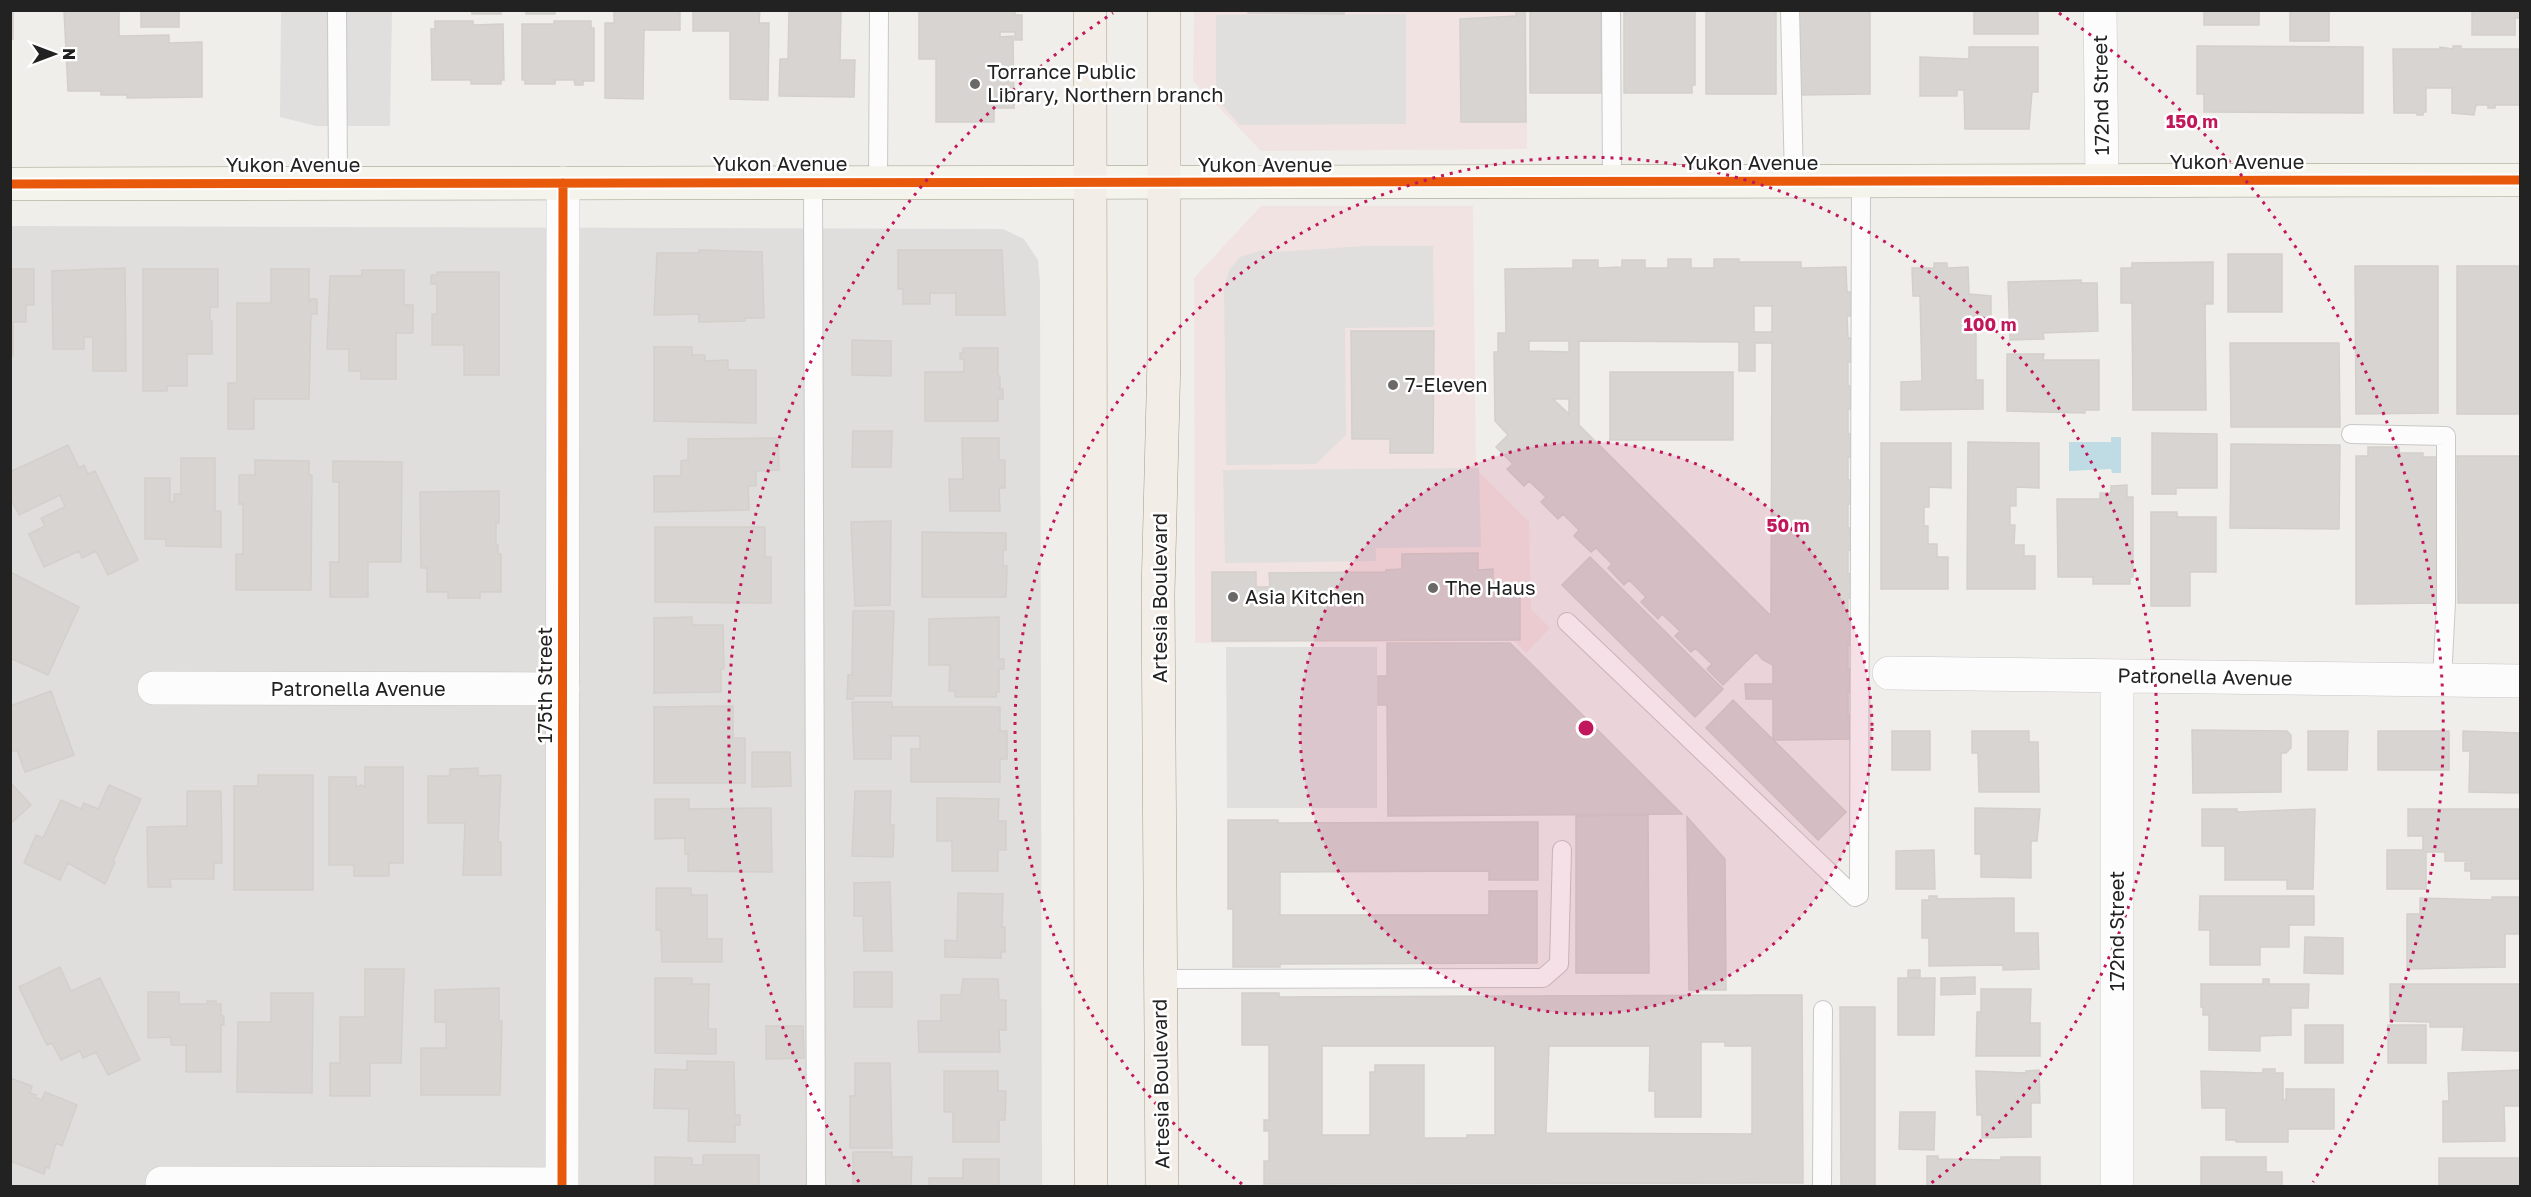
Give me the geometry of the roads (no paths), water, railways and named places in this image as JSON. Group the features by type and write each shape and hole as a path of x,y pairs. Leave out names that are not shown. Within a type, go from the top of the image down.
{"main road":[{"path":"1090,10 1088,183 1091,1186"},
{"name":"Artesia Boulevard","path":"1162,1186 1158,593 1165,183 1164,10"}],"street":[{"name":"172nd Street","path":"2100,10 2102,180"},
{"name":"Yukon Avenue","path":"10,184 2520,180"},
{"name":"175th Street","path":"562,1185 563,183"},
{"name":"Patronella Avenue","path":"1889,673 2520,681"},
{"name":"172nd Street","path":"2117,676 2117,1186"},
{"name":"Patronella Avenue","path":"154,688 563,689"},
{"path":"162,1183 562,1185"}],"lane":[{"path":"337,10 338,183"},
{"path":"879,10 879,182"},
{"path":"1611,10 1612,182"},
{"path":"1790,10 1794,181"},
{"path":"1567,622 1854,897 1859,895 1862,181"},
{"path":"813,182 816,1186"},
{"path":"2351,434 2446,436 2446,602 2442,680"},
{"path":"1160,979 1543,978 1558,964 1562,850"},
{"path":"1822,1186 1823,1010"}],"water":[{"path":"2111,437 2121,437 2121,473 2112,473 2111,469 2069,471 2069,442 2111,442"}],"place":[{"name":"Torrance Public Library, Northern branch","path":"975,84"},
{"name":"7-Eleven","path":"1393,385"},
{"name":"The Haus","path":"1433,588"},
{"name":"Asia Kitchen","path":"1233,597"}]}
